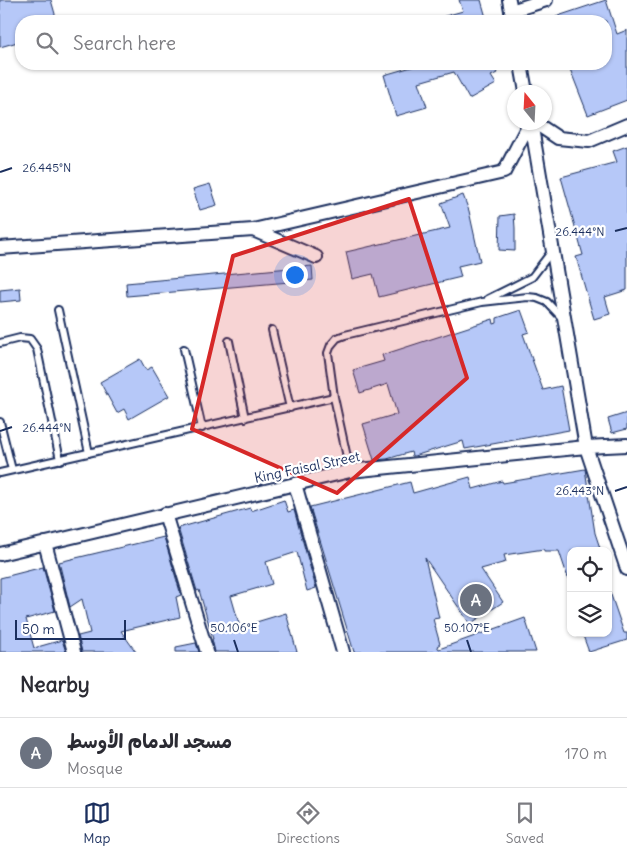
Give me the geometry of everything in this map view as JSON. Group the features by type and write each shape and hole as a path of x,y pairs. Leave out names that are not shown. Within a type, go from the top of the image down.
{"street":[{"path":"511,11 546,0"},
{"path":"522,70 525,85"},
{"path":"545,130 558,138 589,141 627,125"},
{"path":"0,248 253,230 504,172 528,130"},
{"path":"533,130 586,446 627,569"},
{"path":"253,230 316,257"},
{"name":"King Faisal Street","path":"0,554 350,471 586,446 627,446"},
{"path":"294,484 343,652"},
{"path":"165,514 208,652"},
{"path":"45,543 74,652"}],"lane":[{"path":"482,302 532,277 552,250"},
{"path":"350,471 334,398 328,353 331,345 337,338 482,302 537,298 547,302 564,320"},
{"path":"58,310 89,453"},
{"path":"272,330 290,408"},
{"path":"0,343 20,338 30,339 37,349 60,460"},
{"path":"229,341 245,418"},
{"path":"184,349 202,428"},
{"path":"0,473 334,398"},
{"path":"0,422 12,470"}],"highlighted area":[{"path":"409,199 467,378 337,493 192,429 233,256"}],"building":[{"path":"0,0 51,0 55,15 15,15 15,43 0,47"},
{"path":"459,0 481,0 485,15 449,15 463,11"},
{"path":"606,0 611,15 561,15"},
{"path":"612,19 617,34 627,30 627,100 588,115 570,70 612,70"},
{"path":"401,70 496,70 497,73 491,76 496,84 469,99 454,72 419,82 427,107 396,116 384,75"},
{"path":"627,146 627,290 605,297 610,314 594,319 576,257 583,255 561,177 617,162 613,151"},
{"path":"210,184 217,205 200,210 193,189"},
{"path":"463,195 469,211 480,261 458,266 461,277 379,297 373,274 352,279 346,252 450,228 441,203"},
{"path":"514,214 515,251 499,250 500,216"},
{"path":"312,266 313,280 127,296 126,283"},
{"path":"20,288 21,300 0,302 0,290"},
{"path":"521,310 529,332 523,334 543,390 561,386 569,430 465,449 463,441 414,456 412,456 411,452 387,459 374,460 363,424 397,414 388,384 360,393 353,370 384,361 382,355 493,319 494,324 497,323 497,318"},
{"path":"140,359 146,370 152,367 169,396 129,419 124,409 117,413 100,382"},
{"path":"627,413 627,429 612,433 608,419"},
{"path":"585,469 595,533 600,547 567,547 567,575 559,551 544,551 544,549 504,555 506,562 481,569 503,602 470,624 425,558 439,618 433,619 440,644 437,646 439,649 525,618 536,652 354,652 310,507 410,482 413,493 470,477 473,489 502,481 503,483"},
{"path":"284,500 288,512 294,510 316,588 307,591 297,552 266,562 272,584 231,596 240,627 286,613 297,652 215,652 199,590 197,591 178,528 250,508 251,511"},
{"path":"164,537 181,595 176,597 180,617 121,631 136,652 82,652 78,636 90,633 82,599 70,607 59,562"},
{"path":"43,567 55,611 26,619 34,648 62,640 66,652 0,652 0,578"},
{"path":"612,598 624,633 627,633 627,640 589,652 583,637 612,637"},
{"path":"196,643 199,652 176,652 176,647"}],"place":[{"name":"مسجد الدمام الأوسط","path":"476,600"}]}
